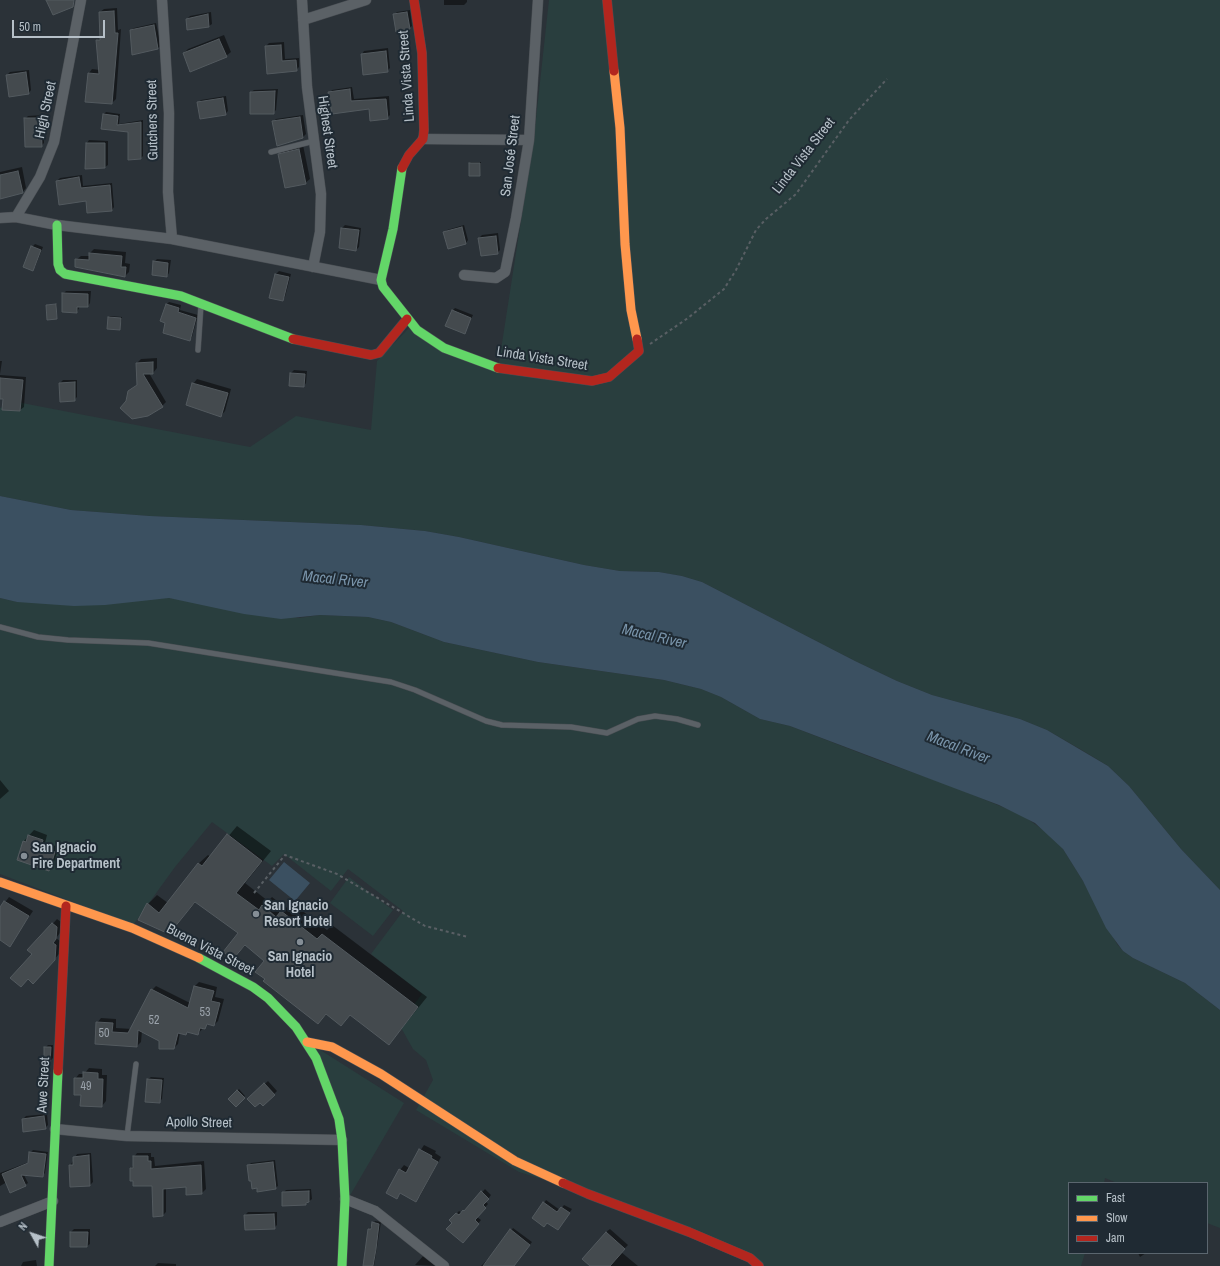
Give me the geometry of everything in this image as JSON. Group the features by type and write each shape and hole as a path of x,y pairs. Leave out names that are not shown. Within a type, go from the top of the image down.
{"street":[{"name":"High Street","path":"16,217 40,177 54,142 81,0"},
{"name":"Gutchers Street","path":"162,0 169,113 168,192 172,239"},
{"name":"Highest Street","path":"302,0 307,87 321,194 321,219 313,267"},
{"path":"303,20 366,0"},
{"name":"Linda Vista Street","path":"414,0 422,53 425,120 422,139 402,168 394,229 381,280 383,287 417,330 430,339 471,359 502,370 540,376 600,381 614,373 639,351"},
{"name":"San José Street","path":"464,275 496,278 505,272 529,140 538,0"},
{"path":"608,0 620,128 625,244 631,310 639,351"},
{"path":"422,139 529,140"},
{"path":"0,218 16,217 57,225 172,239 381,280"},
{"path":"57,225 58,264 60,270 65,274 109,283 145,288 201,303 276,334 371,355 378,353 408,319"},
{"name":"Buena Vista Street","path":"0,882 166,942 236,976 268,998 296,1028 307,1042 332,1097 339,1119 342,1140 345,1199 342,1266"},
{"name":"Awe Street","path":"49,1266 66,906"},
{"path":"307,1042 319,1043 332,1047 381,1074 515,1161 588,1194 689,1232 750,1258 759,1266"},
{"name":"Apollo Street","path":"56,1129 128,1136 342,1140"},
{"path":"345,1199 375,1211 444,1266"},
{"path":"0,1222 53,1201"}],"lane":[{"path":"271,152 314,141"},
{"path":"198,350 201,303"},
{"path":"0,627 38,637 68,640 148,643 391,682 415,690 486,721 502,725 571,727 607,733 638,720 655,716 677,719 698,725"},
{"path":"128,1136 136,1064"}],"path":[{"name":"Linda Vista Street","path":"639,351 668,333 724,289 736,270 756,230 766,219 796,194 849,120 887,79"},
{"path":"254,893 285,856 337,874 424,926 468,937"}],"green space":[{"path":"549,0 1220,0 1220,890 1181,849 1129,786 1108,766 1080,749 1047,730 1020,719 932,695 897,681 702,582 682,576 659,572 620,571 584,565 459,537 425,531 361,525 150,516 71,510 0,496 0,408 17,402 250,447 296,416 371,430 377,361 409,328 498,369 534,137"},
{"path":"0,598 17,602 169,598 299,618 320,615 368,617 391,622 444,642 538,662 664,680 701,689 721,697 760,719 790,726 886,763 949,785 1022,815 1053,837 1063,849 1083,881 1117,944 1123,951 1133,958 1185,983 1220,1010 1220,1228 1208,1223 1208,1182 1115,1182 1105,1178 1104,1182 1068,1182 1068,1254 1085,1254 1081,1266 758,1266 591,1194 519,1172 416,1110 433,1080 426,1060 413,1049 399,1024 422,994 371,954 403,911 348,869 331,891 284,854 272,866 212,822 175,867 133,925 0,874"},
{"path":"349,877 393,910 373,936 330,903"},
{"path":"306,1041 404,1103 345,1204 341,1129"}],"water":[{"name":"Macal River","path":"0,496 71,510 150,516 361,525 425,531 459,537 584,565 620,571 659,572 682,576 702,582 897,681 932,695 1020,719 1047,730 1108,766 1129,786 1181,849 1220,890 1220,1010 1185,983 1133,958 1123,951 1106,928 1083,881 1063,849 1035,823 999,805 790,726 760,719 721,697 701,689 664,680 538,662 444,642 391,622 368,617 320,615 281,619 244,614 169,598 105,605 74,606 17,602 0,598"},
{"path":"284,862 310,883 295,901 269,880"}],"building":[{"path":"46,0 74,0 73,7 53,15"},
{"path":"114,11 115,33 118,33 112,104 85,102 88,73 99,74 96,40 100,40 99,12"},
{"path":"407,12 410,29 396,32 393,14"},
{"path":"208,14 209,27 187,30 186,19"},
{"path":"154,25 158,49 132,55 130,30"},
{"path":"219,39 227,57 190,72 183,53"},
{"path":"281,45 282,61 296,60 297,71 267,74 265,46"},
{"path":"386,51 388,72 363,75 361,54"},
{"path":"26,72 29,94 9,97 6,75"},
{"path":"350,89 351,101 386,99 388,119 370,121 369,109 332,114 328,92"},
{"path":"275,91 274,114 250,114 250,92"},
{"path":"223,98 226,115 200,119 197,102"},
{"path":"103,114 118,116 117,125 141,122 141,159 128,160 128,132 101,129"},
{"path":"300,117 303,138 277,146 272,121"},
{"path":"24,118 41,118 42,147 25,147"},
{"path":"86,143 105,143 105,168 85,169"},
{"path":"299,149 306,184 285,188 278,154"},
{"path":"469,163 480,163 480,176 469,176"},
{"path":"18,171 23,193 0,199 0,175"},
{"path":"79,177 81,188 110,185 112,211 87,213 86,201 59,205 56,181"},
{"path":"462,227 466,244 448,249 443,232"},
{"path":"341,228 359,230 356,251 339,248"},
{"path":"496,236 498,254 481,256 478,238"},
{"path":"31,246 41,250 33,271 23,267"},
{"path":"89,253 122,256 121,267 126,267 125,277 75,267 75,259 89,260"},
{"path":"153,261 168,263 167,277 152,275"},
{"path":"275,274 289,277 283,301 269,298"},
{"path":"62,293 88,294 88,307 77,307 77,313 62,312"},
{"path":"56,304 57,319 47,320 46,305"},
{"path":"166,304 179,308 178,312 196,318 190,341 163,333 165,323 160,321"},
{"path":"452,310 471,318 465,334 445,326"},
{"path":"108,317 121,318 120,330 107,329"},
{"path":"153,362 153,374 143,374 163,407 148,416 132,419 120,408 126,401 128,391 137,385 136,363"},
{"path":"290,373 305,374 304,387 289,386"},
{"path":"0,378 23,380 20,411 2,410 3,399 0,399"},
{"path":"75,382 75,401 60,402 59,383"},
{"path":"192,383 228,393 221,417 186,405"},
{"name":"San Ignacio Hotel","path":"227,834 262,861 236,893 259,910 262,905 276,917 281,911 317,939 322,934 418,1007 389,1045 350,1015 341,1026 326,1014 318,1024 263,981 265,979 255,972 264,961 245,945 233,959 223,952 238,933 195,902 169,934 138,920 147,903 159,913 198,863 202,866"},
{"path":"28,835 43,840 41,847 55,852 49,871 17,860 23,841 26,842"},
{"path":"4,901 29,916 10,947 0,940 0,907"},
{"path":"52,923 57,927 56,939 53,943 56,945 55,960 33,984 28,979 21,987 10,978 32,954 27,950"},
{"path":"194,986 214,991 211,1001 220,1003 214,1026 207,1024 205,1029 200,1028 198,1035 187,1032 186,1035 178,1033 174,1049 159,1049 159,1041 138,1030 137,1047 95,1044 96,1022 113,1023 112,1032 128,1033 151,989 188,1008"},
{"path":"44,1047 51,1047 50,1062 44,1062"},
{"path":"83,1072 98,1073 98,1079 103,1079 102,1107 80,1106 81,1095 74,1095 74,1078 83,1078"},
{"path":"147,1079 162,1080 160,1103 145,1102"},
{"path":"264,1083 275,1095 263,1106 260,1103 255,1107 247,1099"},
{"path":"237,1090 245,1098 236,1107 228,1099"},
{"path":"44,1116 46,1129 23,1132 22,1119"},
{"path":"419,1149 432,1156 431,1158 438,1162 416,1202 400,1193 397,1199 386,1193 399,1169 406,1173"},
{"path":"29,1152 46,1154 43,1177 21,1175 26,1186 10,1193 2,1174 28,1163"},
{"path":"89,1155 90,1186 70,1187 69,1165 73,1165 73,1157"},
{"path":"133,1156 148,1156 148,1161 151,1161 151,1169 201,1165 202,1194 186,1195 186,1187 163,1189 163,1216 153,1217 152,1186 133,1186 133,1181 130,1181 130,1168 133,1168"},
{"path":"273,1162 276,1189 257,1192 257,1188 252,1189 251,1181 249,1181 247,1165"},
{"path":"309,1191 309,1202 306,1203 306,1205 282,1206 282,1192"},
{"path":"481,1191 489,1199 483,1205 486,1208 475,1220 479,1224 463,1243 446,1229 452,1223 449,1220 456,1213 459,1215 463,1210 464,1211"},
{"path":"543,1202 557,1212 561,1207 570,1213 558,1230 547,1223 544,1227 532,1218"},
{"path":"274,1214 275,1229 245,1230 244,1215"},
{"path":"372,1222 379,1224 373,1266 363,1266 368,1229 371,1229"},
{"path":"510,1229 530,1245 514,1266 483,1266"},
{"path":"70,1232 88,1232 87,1247 70,1247"},
{"path":"606,1232 625,1249 610,1266 590,1266 582,1259"}],"traffic: fast":[{"path":"402,168 393,229 381,280 383,287 417,330 444,348 498,368"},
{"path":"57,225 58,264 60,270 65,274 181,296 293,339"},
{"path":"199,958 253,987 268,998 296,1027 316,1058 339,1119 342,1140 345,1199 342,1266"},
{"path":"49,1266 58,1071"}],"traffic: slow":[{"path":"614,71 620,128 625,244 631,310 637,339"},
{"path":"0,882 132,928 199,958"},
{"path":"307,1042 332,1047 381,1074 515,1161 563,1183"}],"traffic: jam":[{"path":"402,168 409,155 423,139 424,130 422,53 414,0"},
{"path":"607,0 614,71"},
{"path":"293,339 371,355 379,353 407,319"},
{"path":"498,368 592,381 609,377 639,351 637,339"},
{"path":"58,1071 66,906"},
{"path":"563,1183 689,1232 750,1258 759,1266"}],"place":[{"name":"San Ignacio Fire Department","path":"24,856"},
{"name":"San Ignacio Resort Hotel","path":"256,914"},
{"name":"San Ignacio Hotel","path":"300,942"}]}
